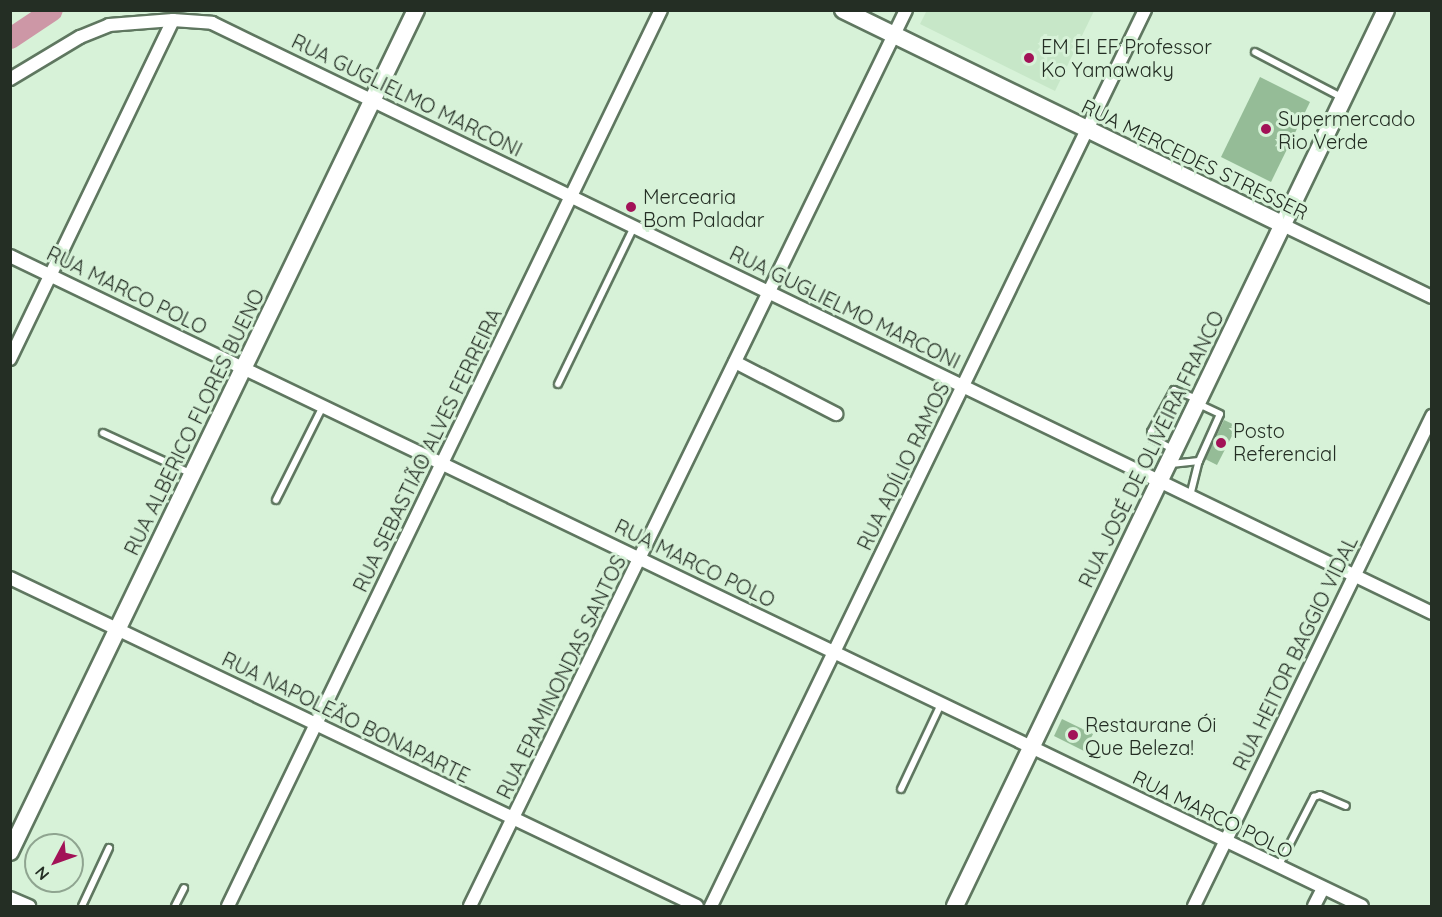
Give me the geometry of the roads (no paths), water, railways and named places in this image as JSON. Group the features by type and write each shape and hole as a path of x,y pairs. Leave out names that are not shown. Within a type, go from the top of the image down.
{"street":[{"name":"RUA ALBERICO FLORES BUENO","path":"10,852 416,10"},
{"name":"RUA SEBASTIÃO ALVES FERREIRA","path":"228,906 661,10"},
{"name":"RUA MERCEDES STRESSER","path":"843,10 1431,297"},
{"name":"RUA EPAMINONDAS SANTOS","path":"470,906 906,10"},
{"name":"RUA ADÍLIO RAMOS","path":"711,906 1145,10"},
{"name":"RUA JOSÉ DE OLIVEIRA FRANCO","path":"955,906 1386,10"},
{"name":"RUA GUGLIELMO MARCONI","path":"10,79 66,45 102,27 122,22 173,20 212,23 1431,613"},
{"path":"10,358 173,20"},
{"name":"RUA MARCO POLO","path":"10,255 1362,906"},
{"path":"735,362 836,414"},
{"name":"RUA HEITOR BAGGIO VIDAL","path":"1194,906 1431,416"},
{"name":"RUA NAPOLEÃO BONAPARTE","path":"10,578 697,906"},
{"path":"1314,906 1323,888"},
{"path":"10,898 29,906"}],"lane":[{"path":"1255,52 1344,98"},
{"path":"558,384 634,227"},
{"path":"1190,496 1199,461 1220,414 1174,390 1151,432 1152,438 1171,457 1199,461"},
{"path":"276,500 323,406"},
{"path":"103,434 193,474"},
{"path":"901,789 942,704"},
{"path":"1278,867 1314,797 1320,795 1346,807"},
{"path":"82,906 109,848"},
{"path":"175,906 184,888"}],"waterway":[{"path":"10,38 52,10"}],"place":[{"name":"EM EI EF Professor Ko Yamawaky","path":"1029,58"},
{"name":"Supermercado Rio Verde","path":"1266,129"},
{"name":"Mercearia Bom Paladar","path":"631,207"},
{"name":"Posto Referencial","path":"1221,443"},
{"name":"Restaurane Ói Que Beleza!","path":"1073,735"}]}
